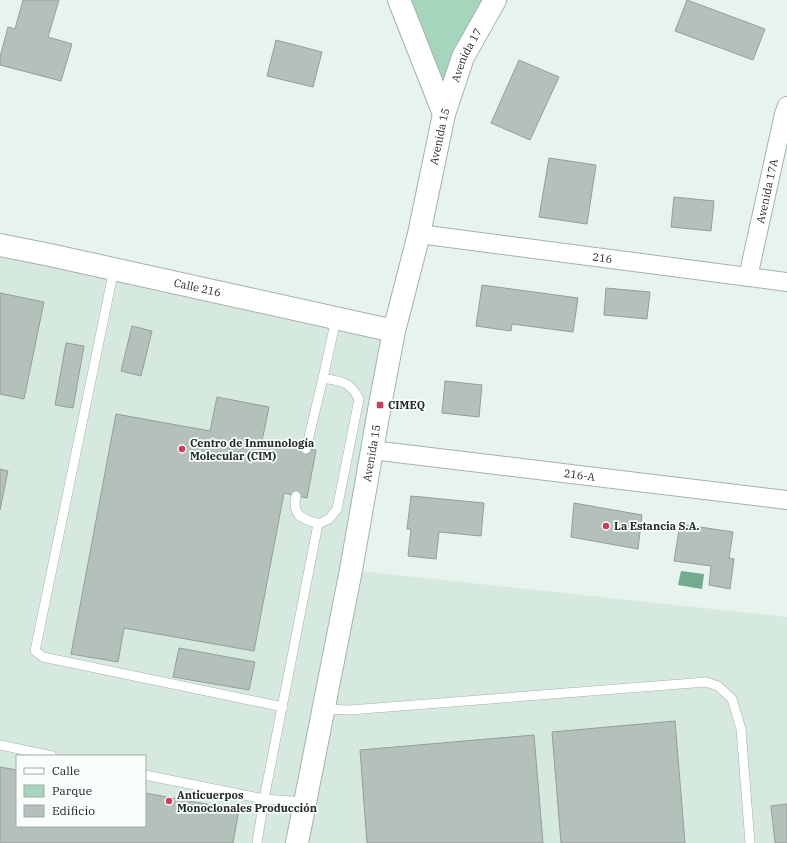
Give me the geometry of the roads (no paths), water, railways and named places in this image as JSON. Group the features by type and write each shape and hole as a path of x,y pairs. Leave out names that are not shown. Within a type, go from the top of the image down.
{"street":[{"name":"Avenida 15","path":"297,843 352,570 394,331 419,234 444,114 398,0"},
{"name":"Avenida 17","path":"444,114 463,57 495,0"},
{"name":"Avenida 17A","path":"748,277 787,106"},
{"name":"216","path":"419,234 787,282"},
{"name":"Calle 216","path":"0,245 394,331"},
{"name":"216-A","path":"372,450 787,500"}],"lane":[{"path":"114,269 35,651 43,657 283,707"},
{"path":"306,449 336,319"},
{"path":"296,496 294,505 297,514 303,519 318,524 329,519 337,509 359,399 354,389 345,383 323,378"},
{"path":"257,843 264,799 318,524"},
{"path":"324,709 350,710 706,682 718,686 732,699 741,729 750,843"},
{"path":"0,745 47,755"},
{"path":"146,775 264,799 305,802"}],"place":[{"name":"CIMEQ","path":"380,405"},
{"name":"Centro de Inmunología Molecular (CIM)","path":"182,449"},
{"name":"La Estancia S.A.","path":"606,526"},
{"name":"Anticuerpos Monoclonales Producción","path":"169,801"}]}
